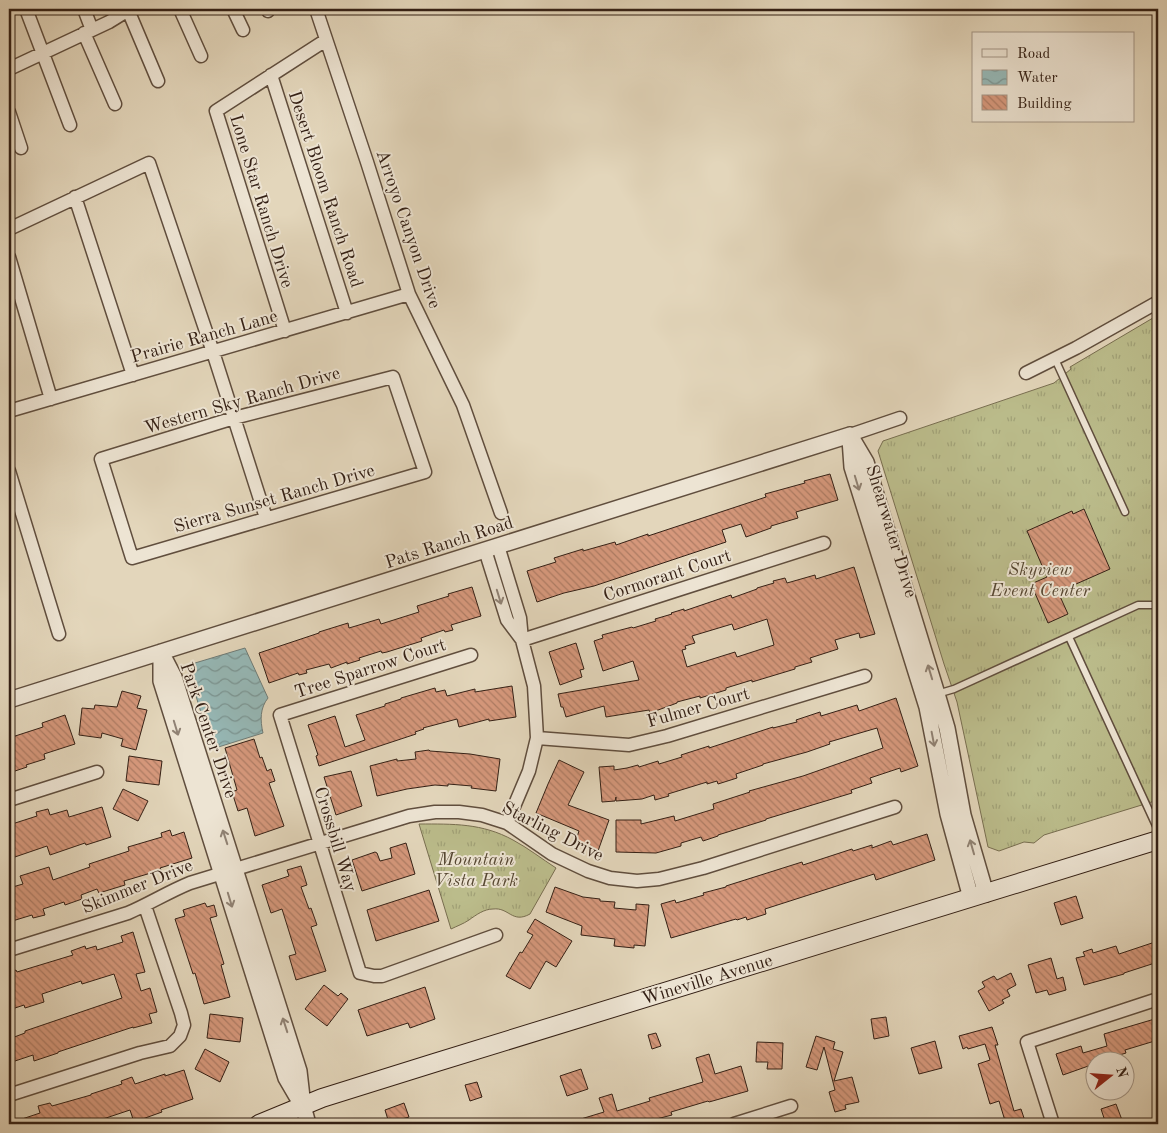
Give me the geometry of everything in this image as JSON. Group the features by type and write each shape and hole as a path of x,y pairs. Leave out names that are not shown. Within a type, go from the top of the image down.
{"main road":[{"name":"Wineville Avenue","path":"259,1124 322,1098 1158,840"}],"street":[{"path":"26,9 70,125"},
{"path":"84,9 88,31 115,104"},
{"path":"9,69 109,22 129,9 158,81"},
{"path":"180,9 201,56"},
{"path":"233,9 243,30"},
{"name":"Arroyo Canyon Drive","path":"316,9 409,294 463,405 501,513"},
{"path":"271,75 326,40"},
{"name":"Lone Star Ranch Drive","path":"271,75 216,111 285,331"},
{"name":"Desert Bloom Ranch Road","path":"271,75 347,313"},
{"path":"9,112 21,148"},
{"path":"9,229 149,163 213,352 266,518"},
{"path":"75,197 133,375"},
{"path":"9,258 51,399"},
{"name":"Prairie Ranch Lane","path":"9,411 409,294"},
{"path":"1026,373 1076,348 1158,302"},
{"name":"Western Sky Ranch Drive","path":"132,558 101,459 234,418 393,377 425,472"},
{"name":"Pats Ranch Road","path":"9,700 900,418"},
{"name":"Shearwater Drive","path":"850,435 866,462 947,728 978,896"},
{"name":"Shearwater Drive","path":"850,435 852,467 927,707 948,814 978,896"},
{"path":"9,471 59,634"},
{"name":"Sierra Sunset Ranch Drive","path":"132,558 425,472"},
{"name":"Cormorant Court","path":"522,640 824,544"},
{"path":"491,548 520,618 522,640 534,686 537,738 529,771 508,823"},
{"name":"Park Center Drive","path":"160,652 174,677 286,1078 303,1106 308,1124"},
{"name":"Tree Sparrow Court","path":"280,716 470,655"},
{"name":"Fulmer Court","path":"537,738 629,745 667,736 865,676"},
{"name":"Crossbill Way","path":"280,716 360,973 382,976 496,935"},
{"path":"9,800 97,772"},
{"name":"Starling Drive","path":"228,871 409,816 435,812 459,812 482,815 508,823 552,854 588,872 610,878 637,881 659,879 703,868 895,807"},
{"name":"Skimmer Drive","path":"9,950 128,913 178,888 228,871"},
{"path":"9,1095 140,1053 170,1046 180,1036 184,1025 181,1013 145,906"},
{"path":"1053,1124 1027,1042 1158,998"},
{"path":"734,1124 791,1106"}],"lane":[{"path":"1055,359 1125,512"},
{"path":"937,694 954,689 1138,606 1153,605 1158,608"},
{"path":"1069,637 1158,830"}],"green space":[{"name":"Skyview Event Center","path":"1158,315 1158,800 1044,835 1034,843 1024,842 999,851 988,847 957,702 878,451 883,441 1054,383 1071,369 1070,367"},
{"name":"Mountain Vista Park","path":"419,824 456,825 490,830 519,843 556,868 530,914 519,917 503,910 490,909 451,929"}],"water":[{"path":"245,648 268,698 261,714 263,733 212,749 189,673 195,663"}],"building":[{"path":"830,474 838,500 796,512 798,518 771,526 771,528 746,537 741,524 722,530 726,542 594,586 537,602 527,571 556,562 554,558 583,549 583,551 615,542 616,545 648,534 648,536 766,497 765,494"},
{"path":"1084,509 1110,569 1058,592 1068,614 1048,623 1031,584 1047,577 1027,531 1072,511 1073,514"},
{"path":"854,567 875,634 860,638 859,633 835,640 838,649 810,658 812,662 795,667 795,669 752,682 752,680 700,698 700,696 677,702 650,713 649,710 606,717 604,706 566,717 558,694 639,680 633,661 603,671 594,641 603,638 602,635 656,621 655,619 671,613 684,609 684,611 731,595 732,598 774,583 773,581 785,578 787,583 815,575 816,579","holes":["767,619 774,645 737,657 735,652 687,667 682,650 686,649 685,646 695,643 692,636 732,624 734,630"]},
{"path":"472,587 481,616 451,625 453,630 445,632 444,630 421,638 422,641 387,652 382,653 381,651 347,664 347,662 331,668 329,664 306,670 307,673 299,675 298,673 269,683 259,653 348,623 349,628 379,619 381,624 419,612 417,606"},
{"path":"576,643 584,669 580,670 582,677 560,685 549,652"},
{"path":"512,686 516,717 489,721 489,719 459,727 457,719 423,728 415,732 416,734 319,766 316,756 318,755 308,725 335,716 345,747 365,740 356,715 385,706 385,704 401,698 435,688 436,692 445,690 447,696 475,689 475,692"},
{"path":"122,691 141,696 137,708 147,710 136,750 121,746 123,739 102,733 101,738 79,735 82,708 94,709 95,705 117,707"},
{"path":"896,698 918,766 901,772 900,768 870,778 872,783 851,790 852,793 766,819 703,841 701,837 681,843 681,846 656,853 616,852 616,820 641,820 641,824 674,816 675,821 714,809 713,804 749,791 803,776 883,748 877,728 829,742 830,744 807,752 763,764 736,774 737,778 718,784 717,781 707,784 707,782 655,800 654,795 642,799 616,801 616,797 615,801 602,802 599,767 614,766 614,770 638,765 639,767 658,761 659,764 709,746 709,748 773,727 797,722 796,720 820,712 821,716 857,705 859,711"},
{"path":"65,715 75,744 44,754 45,759 9,773 9,738 43,727 42,723"},
{"path":"254,739 260,758 262,757 267,771 271,769 275,781 269,783 284,826 255,836 247,808 238,811 232,792 237,790 225,748"},
{"path":"429,750 500,759 496,791 448,784 448,786 435,785 377,796 370,766 397,759 397,761 416,759 415,752"},
{"path":"129,756 162,761 159,785 126,781"},
{"path":"559,760 584,772 568,805 609,820 598,851 575,843 579,831 536,813"},
{"path":"351,771 362,806 336,815 324,777"},
{"path":"123,789 148,801 138,821 113,809"},
{"path":"102,807 111,837 86,845 85,843 50,855 47,846 9,859 9,825 37,816 36,812 48,809 50,815 67,810 69,817"},
{"path":"170,830 172,836 184,832 192,858 124,881 125,885 99,893 97,889 81,895 82,899 65,905 64,902 43,909 45,915 33,918 32,915 9,922 9,888 23,884 20,876 49,867 53,880 90,867 89,864 129,851 128,847 162,837 161,833"},
{"path":"927,834 935,860 876,880 874,874 765,909 766,914 747,920 746,917 736,919 671,938 661,904 675,900 676,903 704,895 703,893 802,862 803,865 852,849 853,851 872,845 872,848 891,841 893,845"},
{"path":"406,843 415,874 362,891 352,860 375,852 380,861 392,858 390,848"},
{"path":"301,866 307,885 301,887 317,925 311,927 326,971 296,980 289,956 296,954 282,909 271,913 262,885 289,876 287,870"},
{"path":"555,887 583,897 615,902 614,908 636,910 636,904 649,905 645,946 634,945 634,948 614,946 615,939 581,935 582,926 546,912"},
{"path":"429,890 439,921 376,941 367,910"},
{"path":"1076,896 1083,918 1061,925 1054,903"},
{"path":"205,903 207,907 214,905 217,916 210,918 224,964 221,965 230,997 204,1004 175,919 185,916 183,910"},
{"path":"535,919 572,941 556,967 546,961 530,989 506,976 520,952 522,953 533,935 527,932"},
{"path":"133,932 145,972 136,974 141,991 150,988 157,1012 149,1014 152,1023 133,1027 34,1061 33,1055 9,1063 9,1039 25,1033 25,1031 122,998 114,974 82,984 81,981 42,994 44,1002 25,1008 24,1005 9,1010 9,973 73,955 71,951 85,946 86,949 96,946 97,950 123,942 121,936"},
{"path":"1158,941 1158,962 1084,985 1076,958 1085,956 1083,952 1092,949 1093,953 1116,946 1119,954"},
{"path":"1051,958 1057,979 1063,977 1066,990 1049,995 1047,990 1036,993 1028,965"},
{"path":"1011,973 1016,985 1007,990 1010,996 1002,1000 1004,1003 989,1011 978,991 985,987 982,982 994,976 997,980"},
{"path":"324,985 338,996 341,993 348,999 327,1026 305,1009"},
{"path":"425,987 435,1019 410,1028 408,1023 367,1036 358,1010"},
{"path":"210,1014 243,1018 240,1042 207,1038"},
{"path":"886,1017 889,1036 874,1039 871,1019"},
{"path":"1158,1018 1158,1040 1125,1050 1093,1050 1107,1046 1104,1034"},
{"path":"992,1027 998,1045 995,1045 1014,1111 1021,1109 1026,1124 1006,1124 999,1101 990,1104 978,1064 990,1060 985,1044 963,1049 959,1036"},
{"path":"656,1033 661,1046 652,1049 648,1035"},
{"path":"816,1036 835,1042 833,1049 843,1052 834,1081 852,1077 859,1102 845,1105 846,1109 835,1112 829,1092 835,1090 824,1047 817,1070 806,1067"},
{"path":"935,1041 942,1068 919,1074 911,1048"},
{"path":"757,1042 783,1043 782,1069 767,1069 768,1062 756,1062"},
{"path":"1081,1046 1084,1068 1063,1075 1056,1054"},
{"path":"205,1049 229,1062 220,1082 195,1069"},
{"path":"709,1054 715,1074 741,1066 748,1091 671,1112 672,1115 637,1124 571,1124 571,1122 604,1112 599,1098 612,1094 617,1111 650,1101 649,1098 703,1082 696,1058"},
{"path":"581,1069 588,1089 567,1096 560,1076"},
{"path":"184,1070 193,1099 134,1122 130,1110 88,1124 10,1124 40,1113 38,1106 50,1103 52,1106 91,1095 122,1084 121,1081 132,1077 135,1084"},
{"path":"477,1082 482,1097 470,1101 465,1085"},
{"path":"404,1103 409,1117 389,1123 385,1110"},
{"path":"1116,1104 1122,1120 1106,1124 1101,1109"}]}
